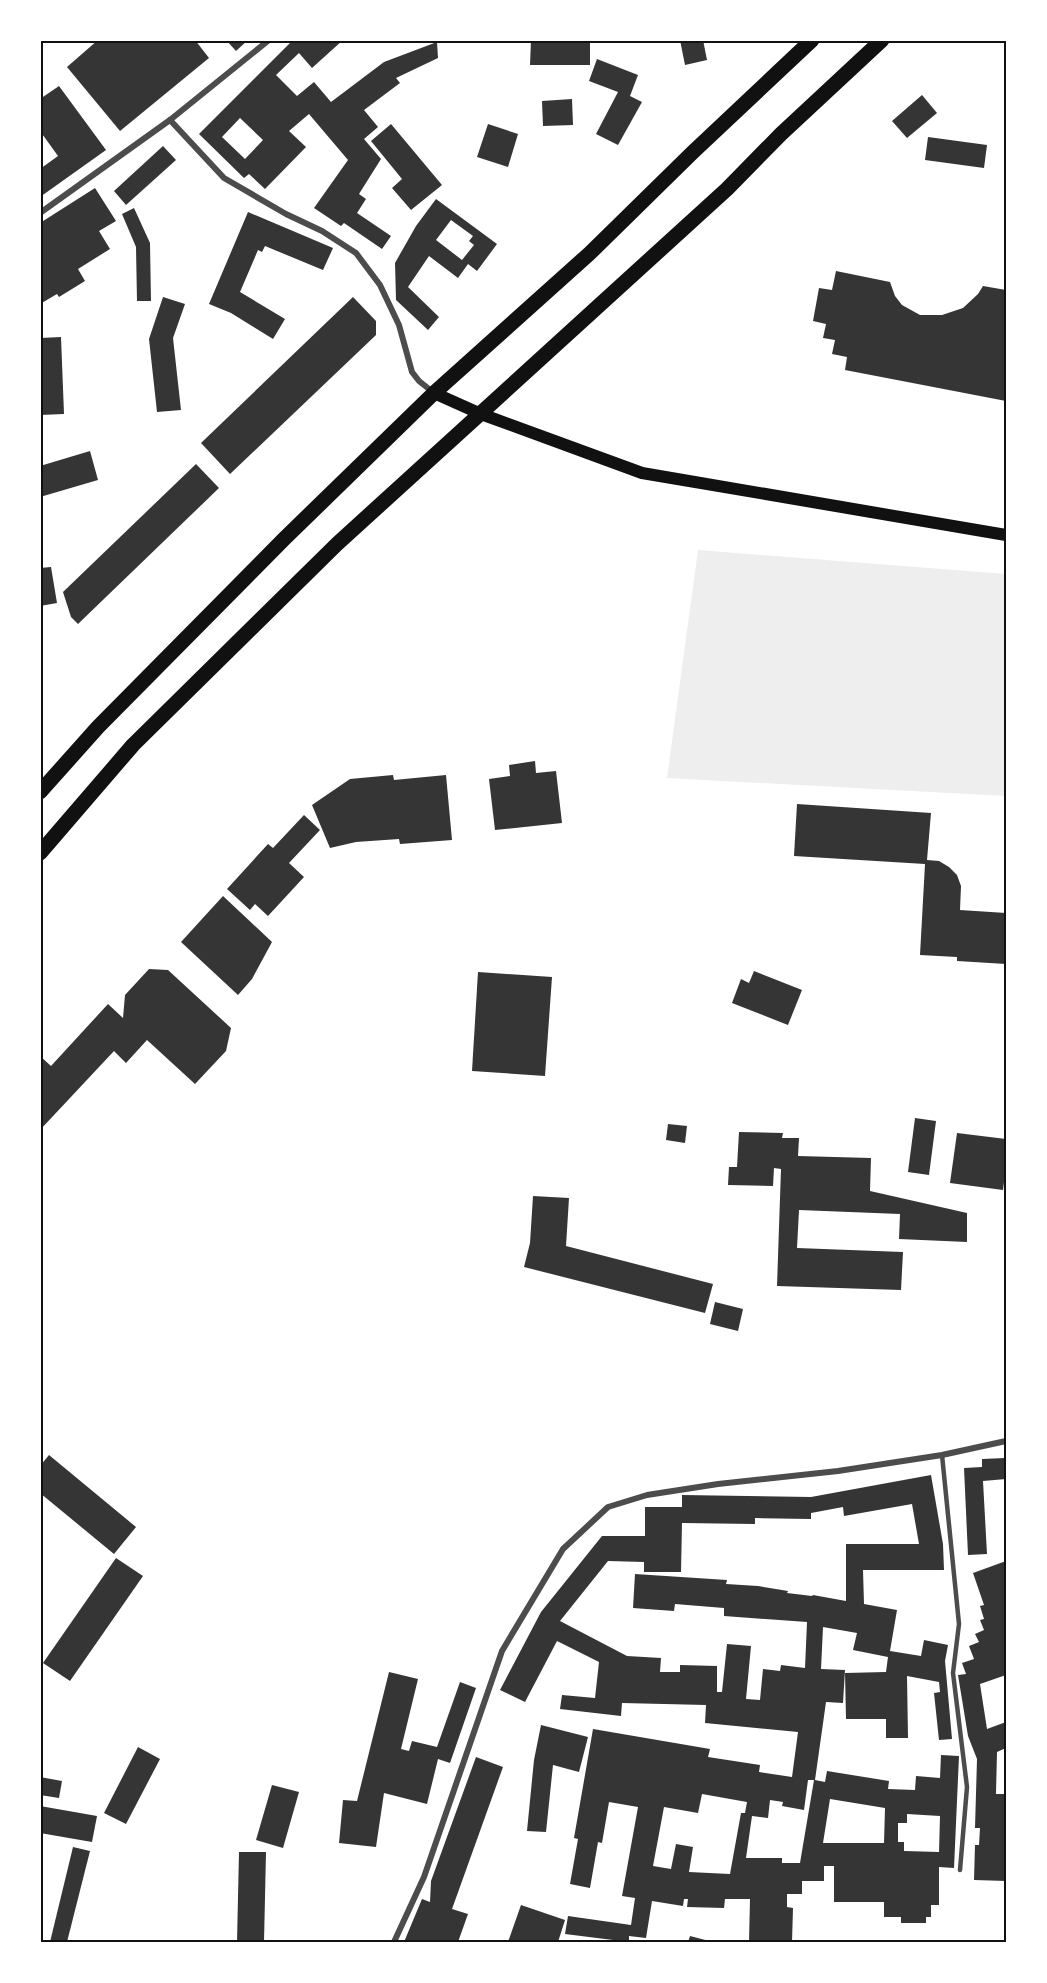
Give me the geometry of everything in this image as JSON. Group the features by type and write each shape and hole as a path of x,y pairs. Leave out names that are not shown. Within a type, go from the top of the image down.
{"main road":[{"path":"40,792 106,718 434,393 589,254 812,40"},
{"path":"40,853 141,736 337,544 727,189 781,134 882,40"},
{"path":"434,393 481,414 642,474 1006,535"}],"street":[{"path":"40,213 170,120 269,40"},
{"path":"170,120 224,178 286,214 322,231 356,253 380,285 399,325 412,372 434,393"},
{"path":"394,1942 424,1877 502,1651 562,1549 609,1506 647,1495 718,1484 838,1471 942,1455 1006,1441"}],"lane":[{"path":"942,1455 959,1624 953,1673 968,1787 960,1870"}],"shaded area":[{"path":"698,550 1006,574 1006,796 667,778"}],"building":[{"path":"98,40 195,40 209,58 120,131 67,67"},
{"path":"226,40 248,40 236,51"},
{"path":"293,40 343,40 312,68 299,53 276,75 297,96 314,82 331,102 384,62 437,42 438,58 396,78 400,83 364,110 378,127 364,139 381,159 359,194 366,199 357,213 391,236 382,249 344,223 341,226 314,208 348,160 309,114 289,131 306,147 265,189 249,174 244,178 199,134","holes":["240,118 263,140 245,159 222,137"]},
{"path":"531,40 590,40 590,65 530,65"},
{"path":"680,40 703,40 707,60 685,65"},
{"path":"597,59 638,75 630,96 642,102 618,145 596,134 618,92 589,81"},
{"path":"59,86 106,150 40,197 40,169 58,156 40,131 40,99"},
{"path":"922,95 937,113 907,138 892,121"},
{"path":"572,99 573,125 543,126 542,101"},
{"path":"391,124 442,185 411,210 392,188 402,179 371,141"},
{"path":"488,124 518,134 508,167 477,157"},
{"path":"928,137 987,145 984,168 925,160"},
{"path":"163,146 176,160 126,205 114,191"},
{"path":"95,188 116,221 99,231 110,249 78,269 85,281 59,297 57,294 40,304 40,223"},
{"path":"436,199 497,244 477,271 468,264 458,278 429,256 408,287 439,317 428,330 396,300 395,263 416,226","holes":["451,220 473,236 469,241 474,245 462,260 436,240"]},
{"path":"134,208 150,243 151,301 137,301 136,247 122,214"},
{"path":"248,212 333,248 323,270 265,246 262,252 258,250 240,292 285,319 273,339 231,313 209,304"},
{"path":"836,271 890,282 895,296 902,305 920,315 942,315 963,308 983,286 1006,290 1006,401 845,370 847,357 832,354 835,340 823,338 826,324 813,321 819,288 832,290"},
{"path":"163,297 185,304 173,338 181,410 157,412 149,339"},
{"path":"353,297 376,321 376,335 230,474 201,443"},
{"path":"61,337 64,414 40,415 40,338"},
{"path":"90,451 98,480 40,497 40,466"},
{"path":"196,464 219,488 78,624 71,617 63,592"},
{"path":"51,567 57,603 40,606 40,568"},
{"path":"535,761 536,773 556,771 562,823 495,830 489,779 510,776 509,765"},
{"path":"393,775 394,780 446,775 452,840 400,844 399,839 356,842 330,848 312,805 350,779"},
{"path":"797,804 931,813 927,860 939,861 957,875 961,886 960,910 1006,913 1006,964 957,961 957,957 920,955 925,864 794,856"},
{"path":"304,815 320,830 289,863 304,877 268,916 255,904 250,910 227,889 268,844 273,848"},
{"path":"223,896 272,942 252,979 238,995 181,942"},
{"path":"149,969 168,970 231,1028 226,1051 195,1084 147,1040 126,1063 114,1051 40,1130 40,1056 51,1066 108,1004 123,1018 125,995"},
{"path":"754,971 802,990 788,1025 732,1003 741,979 749,983"},
{"path":"478,972 552,977 545,1076 472,1071"},
{"path":"915,1118 936,1121 929,1175 908,1172"},
{"path":"668,1124 687,1126 685,1143 666,1140"},
{"path":"739,1132 783,1133 782,1138 799,1138 798,1156 871,1158 870,1191 967,1213 967,1242 899,1239 900,1214 799,1210 797,1248 903,1252 901,1290 777,1286 781,1169 774,1168 773,1186 728,1185 729,1167 737,1167"},
{"path":"957,1133 1006,1139 1003,1190 950,1183"},
{"path":"533,1196 569,1198 566,1246 713,1284 705,1313 524,1267 530,1243"},
{"path":"715,1302 743,1309 738,1331 710,1324"},
{"path":"49,1455 136,1527 114,1554 40,1493 40,1466"},
{"path":"1005,1458 1006,1479 983,1481 987,1554 968,1555 964,1468 982,1467 982,1459"},
{"path":"931,1475 943,1544 944,1570 863,1570 864,1604 897,1610 890,1651 921,1656 924,1640 948,1645 945,1661 952,1739 939,1740 934,1693 940,1692 939,1682 907,1676 908,1738 886,1738 886,1719 846,1719 845,1673 886,1672 888,1657 853,1650 857,1633 823,1627 821,1669 845,1670 843,1703 826,1702 815,1780 825,1782 827,1771 889,1781 888,1789 915,1790 916,1776 940,1778 941,1755 959,1756 954,1868 939,1867 939,1905 931,1905 931,1917 926,1917 926,1923 901,1923 901,1917 884,1917 884,1902 834,1902 834,1866 824,1866 824,1881 802,1881 802,1894 787,1894 787,1907 793,1908 792,1942 749,1942 750,1899 725,1899 724,1908 687,1907 688,1899 684,1899 683,1906 652,1901 646,1938 629,1936 629,1942 565,1934 568,1916 631,1925 635,1898 622,1896 638,1807 609,1802 602,1843 598,1842 590,1888 570,1884 578,1839 574,1838 593,1729 710,1749 708,1757 760,1765 759,1772 792,1777 798,1732 705,1723 706,1705 622,1703 621,1716 560,1709 562,1695 595,1698 599,1662 557,1641 525,1702 500,1690 541,1612 602,1536 645,1536 645,1507 682,1507 682,1495 811,1497","holes":["912,1504 919,1544 846,1544 846,1601 787,1593 788,1591 758,1586 726,1584 727,1580 635,1574 633,1608 674,1611 675,1604 724,1608 724,1616 807,1622 805,1668 781,1665 780,1671 763,1669 760,1700 746,1699 751,1646 727,1644 722,1692 717,1692 717,1666 680,1665 680,1672 660,1672 661,1658 627,1656 560,1621 608,1561 644,1562 644,1572 681,1572 682,1523 755,1524 755,1518 811,1519 811,1513 843,1507 844,1516","808,1780 814,1780 800,1863 782,1863 782,1858 746,1858 752,1816 768,1818 770,1800 783,1802 782,1806 804,1810","702,1794 747,1802 745,1813 741,1813 730,1874 689,1872 693,1847 676,1844 671,1869 653,1866 664,1807 698,1813","830,1799 885,1808 884,1843 823,1843","907,1814 940,1816 939,1852 904,1851 904,1842 898,1842 898,1823 907,1823"]},
{"path":"116,1558 143,1576 70,1681 43,1663"},
{"path":"1006,1561 1006,1675 980,1684 987,1729 1006,1722 1006,1748 997,1752 996,1794 1006,1794 1006,1881 974,1880 975,1845 979,1845 980,1828 975,1828 977,1759 968,1736 958,1675 966,1674 962,1663 974,1659 969,1646 979,1642 975,1634 984,1630 980,1620 984,1619 980,1606 984,1605 973,1573"},
{"path":"389,1672 418,1679 401,1749 409,1751 412,1741 437,1747 460,1682 476,1688 450,1763 438,1759 427,1804 384,1793 376,1847 339,1843 343,1800 357,1801"},
{"path":"541,1725 588,1737 579,1772 553,1765 546,1832 527,1831 534,1760"},
{"path":"138,1747 160,1759 126,1824 104,1813"},
{"path":"476,1757 503,1767 452,1909 468,1914 458,1942 404,1942 422,1899 430,1902 431,1881"},
{"path":"40,1777 62,1781 59,1798 40,1795"},
{"path":"272,1785 299,1792 283,1848 256,1840"},
{"path":"40,1806 97,1816 92,1842 40,1833"},
{"path":"73,1847 90,1851 67,1942 50,1942"},
{"path":"239,1852 266,1852 264,1942 237,1942"},
{"path":"521,1905 565,1920 558,1942 508,1942"},
{"path":"690,1936 713,1942 688,1942"}]}
